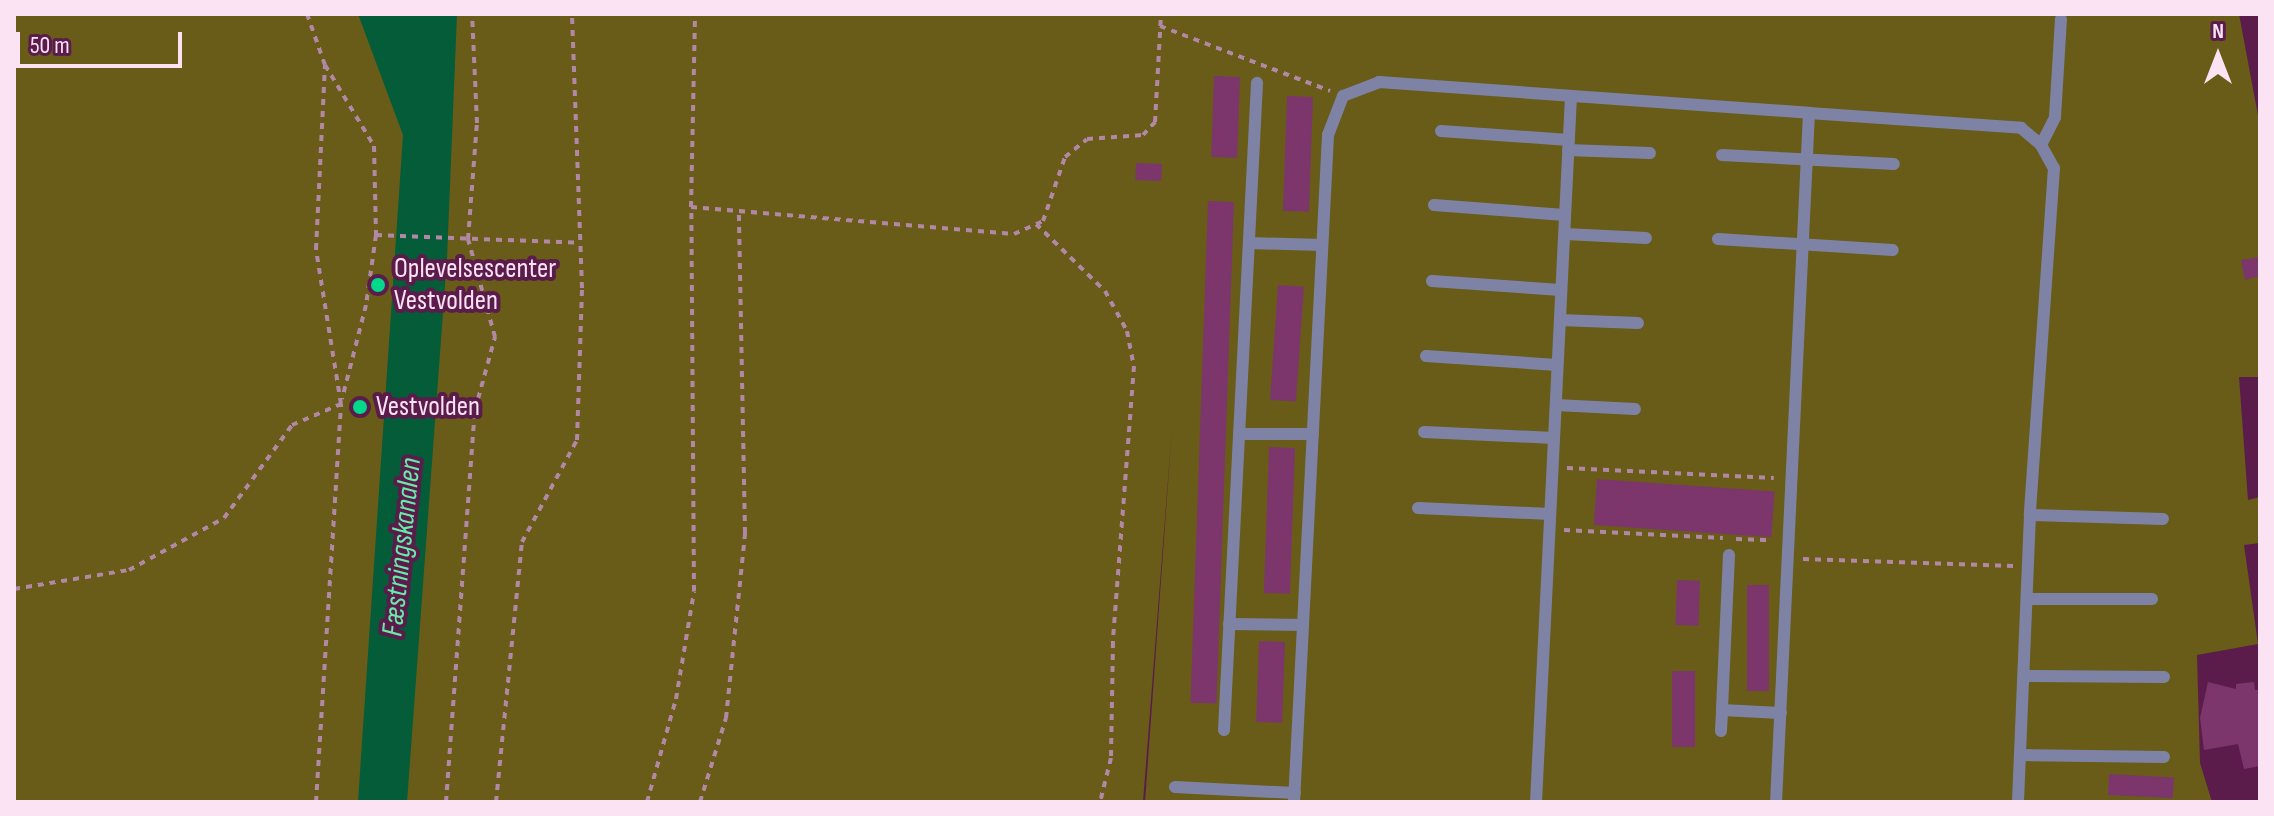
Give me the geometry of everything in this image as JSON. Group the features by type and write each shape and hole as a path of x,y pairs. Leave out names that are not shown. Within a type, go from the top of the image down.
{"lane":[{"path":"2041,145 2055,117 2061,19"},
{"path":"1175,787 1294,798 1328,135 1343,96 1379,82 1809,113 1981,121 2021,128 2041,145 2054,168 2030,515 2018,802"},
{"path":"1224,730 1257,83"},
{"path":"1536,802 1571,96"},
{"path":"1776,802 1809,113"},
{"path":"1441,131 1650,153"},
{"path":"1722,155 1894,164"},
{"path":"1434,205 1565,215"},
{"path":"1565,234 1646,238"},
{"path":"1718,239 1893,250"},
{"path":"1249,243 1322,245"},
{"path":"1432,281 1561,290"},
{"path":"1560,320 1638,323"},
{"path":"1426,356 1557,365"},
{"path":"1556,405 1635,409"},
{"path":"1424,432 1554,438"},
{"path":"1239,434 1313,434"},
{"path":"1418,508 1550,514"},
{"path":"2030,515 2163,519"},
{"path":"1721,731 1729,555"},
{"path":"2027,599 2152,599"},
{"path":"1229,624 1303,625"},
{"path":"2024,676 2164,677"},
{"path":"1722,710 1781,713"},
{"path":"2020,755 2164,757"}],"path":[{"path":"307,14 325,65 374,146 376,235 366,305 341,404 316,802"},
{"path":"446,802 475,410 495,337 468,239 477,123 472,14"},
{"path":"496,802 522,542 577,440 580,243 572,14"},
{"path":"647,802 676,699 694,591 691,207 695,14"},
{"path":"691,207 1014,234 1043,221 1065,157 1087,139 1143,135 1155,122 1161,14"},
{"path":"1160,26 1343,96"},
{"path":"325,65 316,249 341,404"},
{"path":"700,802 726,718 743,561 739,211"},
{"path":"1036,224 1105,291 1127,331 1134,366 1113,642 1111,758 1100,802"},
{"path":"376,235 580,243"},
{"path":"14,589 129,570 224,518 292,425 341,404"},
{"path":"1552,467 1792,479"},
{"path":"1549,529 1790,541"},
{"path":"1789,558 2028,567"}],"shaded area":[{"path":"14,14 2239,14 2260,126 2260,377 2239,377 2248,500 2260,497 2260,543 2244,545 2258,644 2197,655 2200,763 2212,802 1145,802 1172,428 1143,802 14,802"}],"water":[{"name":"Fæstningskanalen","path":"358,14 457,14 447,258 407,802 358,802 403,135"}],"building":[{"path":"1214,76 1240,77 1237,158 1211,157"},
{"path":"1287,96 1313,97 1309,212 1283,211"},
{"path":"1136,163 1162,164 1161,181 1135,180"},
{"path":"1208,201 1234,202 1216,704 1190,703"},
{"path":"2260,257 2260,276 2245,280 2241,260"},
{"path":"1278,285 1304,287 1296,402 1270,400"},
{"path":"1269,447 1295,448 1290,594 1264,593"},
{"path":"1597,479 1775,491 1771,537 1594,525"},
{"path":"1677,580 1700,581 1698,626 1675,625"},
{"path":"1747,585 1769,585 1769,691 1747,691"},
{"path":"1259,641 1285,642 1282,723 1256,722"},
{"path":"1672,671 1695,671 1695,747 1672,747"},
{"path":"2208,682 2236,689 2236,684 2254,682 2255,690 2260,690 2260,766 2244,769 2238,744 2204,750 2200,718"},
{"path":"2109,774 2174,777 2173,798 2108,795"}],"place":[{"name":"Oplevelsescenter Vestvolden","path":"378,285"},
{"name":"Vestvolden","path":"360,407"}]}
